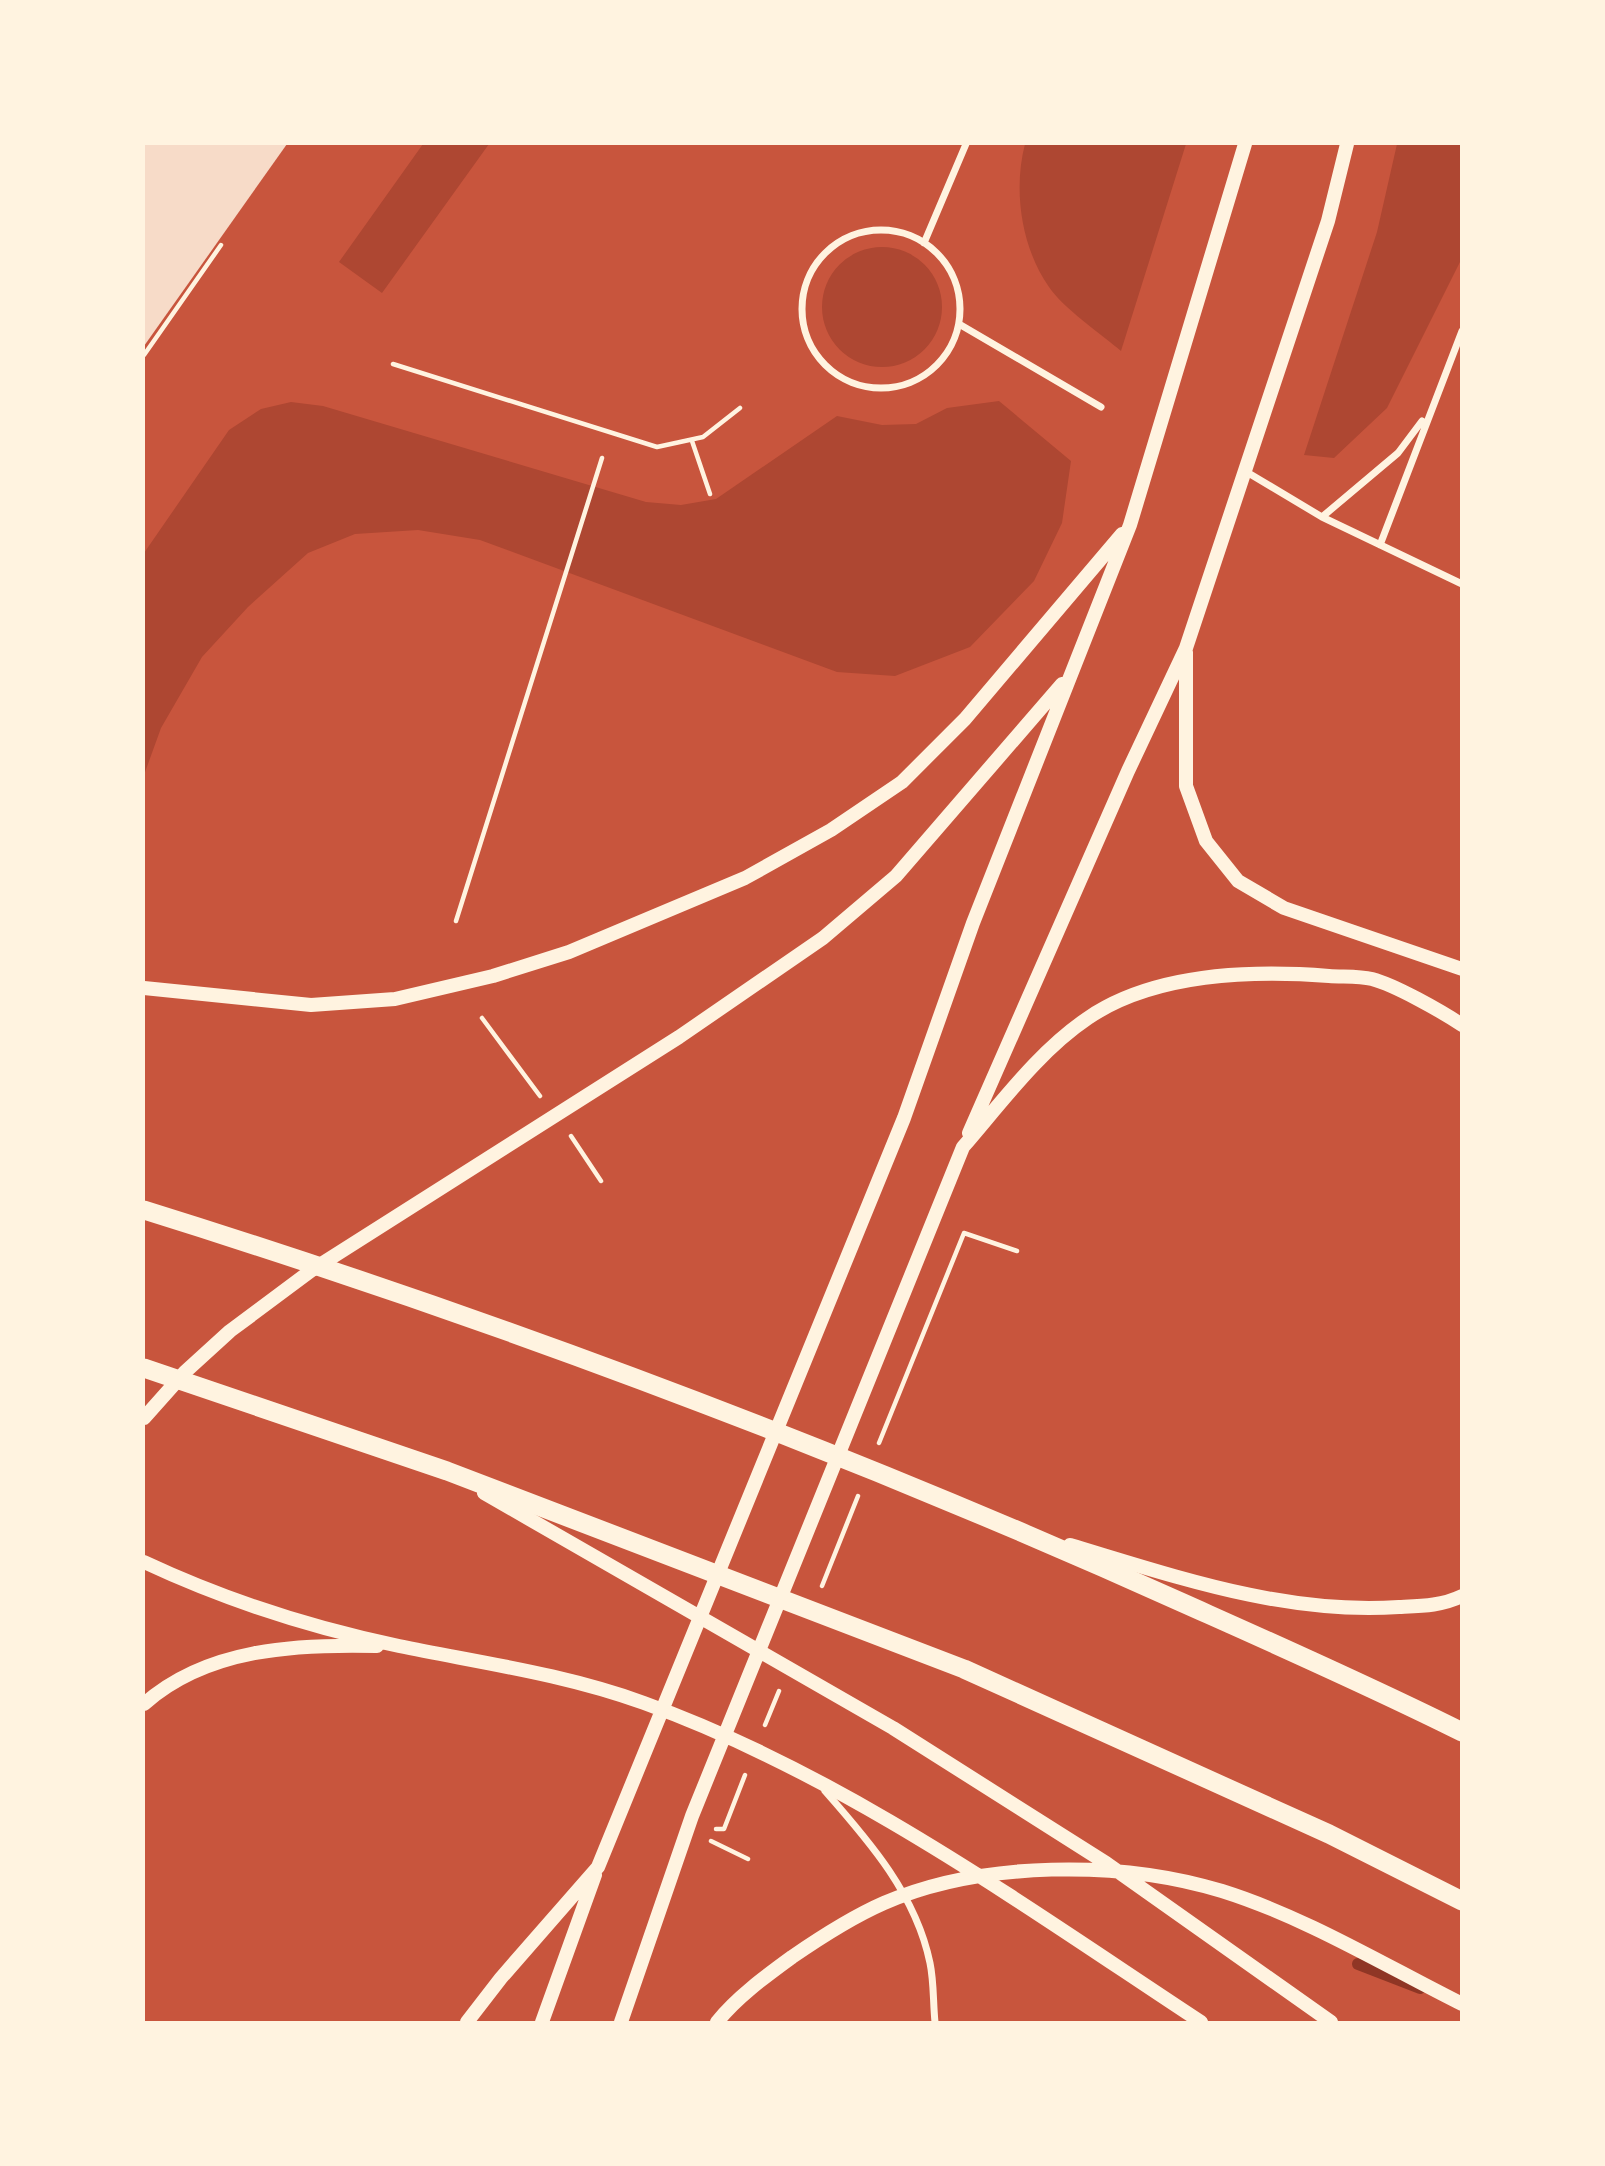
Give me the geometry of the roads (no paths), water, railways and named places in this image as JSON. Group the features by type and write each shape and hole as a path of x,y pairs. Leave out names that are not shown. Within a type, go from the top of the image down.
{"highway":[{"path":"144,1210 671,1390 1023,1531 1394,1698 1461,1732"},
{"path":"144,1368 447,1471 964,1670 1329,1834 1461,1901"}],"main road":[{"path":"542,2022 628,1790 874,1195 973,923 1130,525 1245,144"},
{"path":"621,2022 692,1816 932,1219 1123,783 1186,648 1328,221 1347,144"},
{"path":"144,988 311,1005 395,999 493,976 569,952 745,878 831,830 902,782 965,719 1130,525"},
{"path":"1186,648 1186,786 1206,841 1238,881 1284,908 1461,969"},
{"path":"144,1418 185,1372 230,1331 312,1270 679,1037 823,938 905,867 939,830 981,775 1070,675"},
{"path":"963,1147 1041,1057 1089,1017 1138,995 1208,976 1287,973 1372,979 1448,1015 1461,1025"},
{"path":"447,1471 893,1728 1106,1863 1331,2022"},
{"path":"1023,1531 1271,1601 1372,1609 1444,1605 1461,1596"},
{"path":"144,1562 284,1615 398,1646 561,1677 643,1703 728,1737 818,1782 981,1877 1201,2022"},
{"path":"144,1704 160,1689 210,1665 258,1651 321,1645 398,1646"},
{"path":"467,2022 501,1978 598,1867"},
{"path":"719,2020 765,1976 819,1938 883,1903 960,1880 1015,1872 1099,1870 1222,1891 1297,1922 1461,2004"}],"street":[{"path":"925,243 966,144"},
{"path":"869,230 898,231 925,243 946,264 959,293 959,324 947,354 923,377 893,388 860,386 831,372 811,348 802,318 805,287 818,259 841,240 869,230"},
{"path":"959,324 1101,407"},
{"path":"1380,545 1461,331"},
{"path":"1322,517 1398,453 1428,413"},
{"path":"1250,474 1322,517 1461,583"},
{"path":"818,1782 873,1846 910,1902 930,1964 935,2022"}],"waterway":[{"path":"1358,1964 1420,1988"}]}
